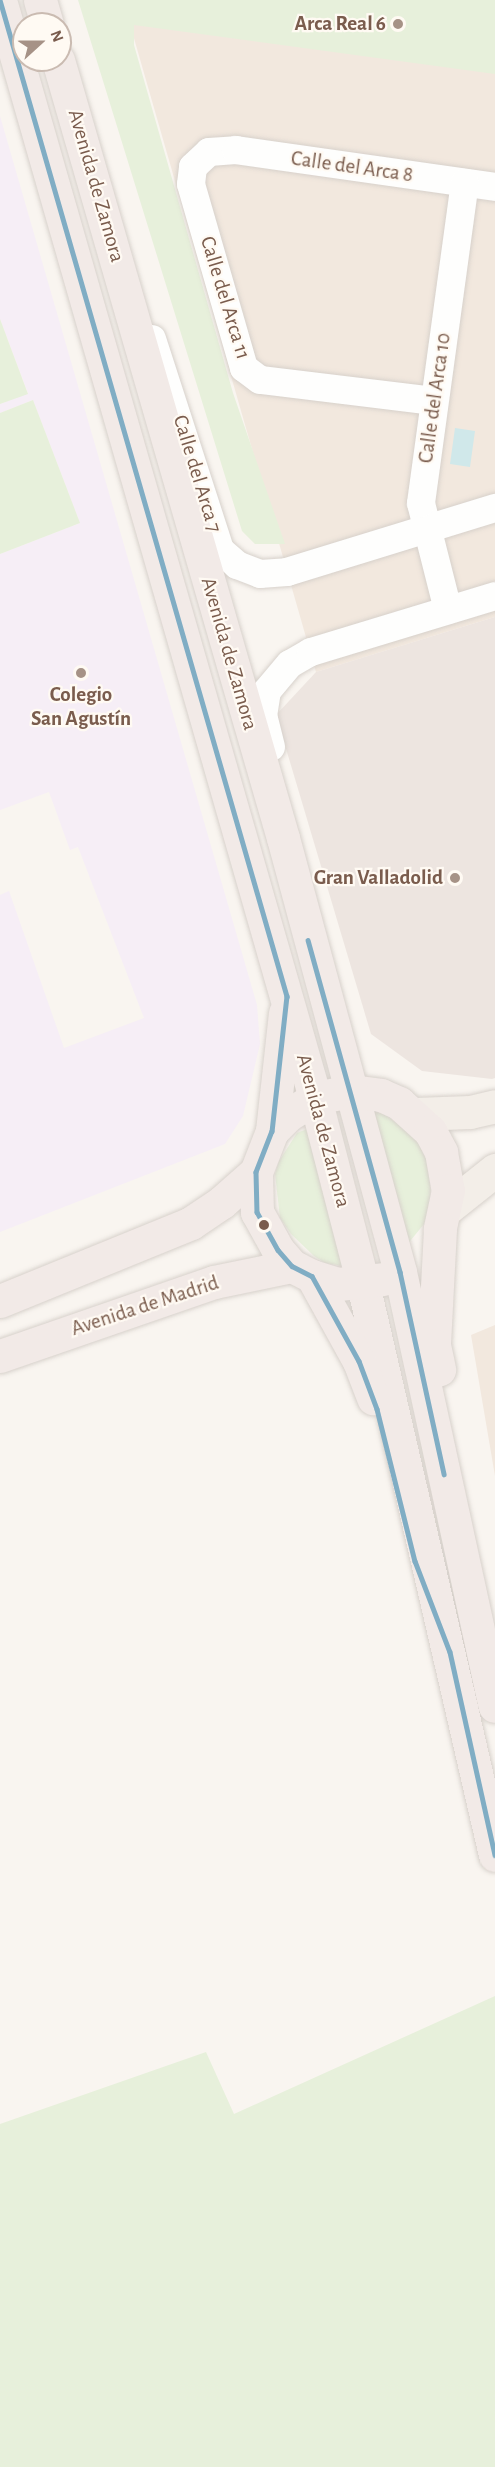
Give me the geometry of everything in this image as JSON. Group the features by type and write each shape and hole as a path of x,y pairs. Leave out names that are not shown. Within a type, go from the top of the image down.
{"highway":[{"name":"Avenida de Zamora","path":"0,0 315,1098 363,1284 450,1652 495,1855"},
{"name":"Avenida de Zamora","path":"62,72 283,838 400,1272 495,1706"},
{"path":"287,996 272,1131 256,1172 257,1212 265,1231 302,1271 359,1361 377,1408 415,1561 450,1652"},
{"path":"272,1131 288,1115 315,1098 350,1091 381,1095 415,1114 441,1152 448,1190 443,1219 434,1345 475,1527 483,1650"},
{"path":"0,1301 42,1286 191,1222 222,1202 256,1172"},
{"path":"302,1271 339,1284 363,1284 400,1272 425,1251 443,1219"},
{"name":"Avenida de Madrid","path":"0,1356 214,1282 302,1271"},
{"path":"0,1284 42,1286"}],"main road":[{"path":"415,1114 470,1112 495,1106"},
{"path":"443,1219 495,1170"}],"street":[{"name":"Calle del Arca 8","path":"209,152 236,150 495,187"},
{"name":"Calle del Arca 11","path":"209,152 193,167 191,184 244,368 260,380 434,401"},
{"name":"Calle del Arca 10","path":"448,610 421,503 465,183"},
{"name":"Calle del Arca 7","path":"118,261 162,361 220,550 237,565 260,574 287,572 495,508"},
{"path":"283,838 274,760 263,716 267,691 290,664 311,652 495,596"}],"shaded area":[{"path":"123,0 495,0 495,617 316,672"},
{"name":"Colegio San Agustín","path":"0,116 257,1005 260,1044 243,1116 225,1144 0,1232 0,895 9,891 64,1048 144,1018 78,847 70,850 49,792 0,810 0,554 80,523 33,400 0,413 0,404 28,393 0,319"},
{"path":"495,617 495,1078 492,1079 422,1071 371,1034 276,715 316,672"},
{"path":"495,1325 495,1476 471,1335"}],"green space":[{"path":"78,0 495,0 495,74 134,25 134,45 233,393 285,544 255,544 242,531"},
{"path":"0,319 28,394 0,404"},
{"path":"33,400 80,523 0,554 0,413"},
{"path":"367,1111 382,1113 409,1131 422,1145 431,1165 430,1208 424,1224 402,1251"},
{"path":"312,1127 349,1267 325,1263 314,1256 291,1234 280,1218 275,1174 279,1161 297,1133"},
{"path":"495,1996 495,2467 0,2467 0,2124 206,2052 234,2114"}],"water":[{"path":"455,428 475,431 470,467 450,464"}],"transit line":[{"path":"0,0 287,996 272,1131 256,1172 257,1212 278,1250 292,1266 312,1276 359,1361 377,1409 415,1561 450,1652 495,1855"},
{"path":"308,940 400,1272 444,1474"}],"place":[{"name":"Arca Real 6","path":"398,24"},
{"name":"Colegio San Agustín","path":"81,673"},
{"name":"Gran Valladolid","path":"455,878"}]}
